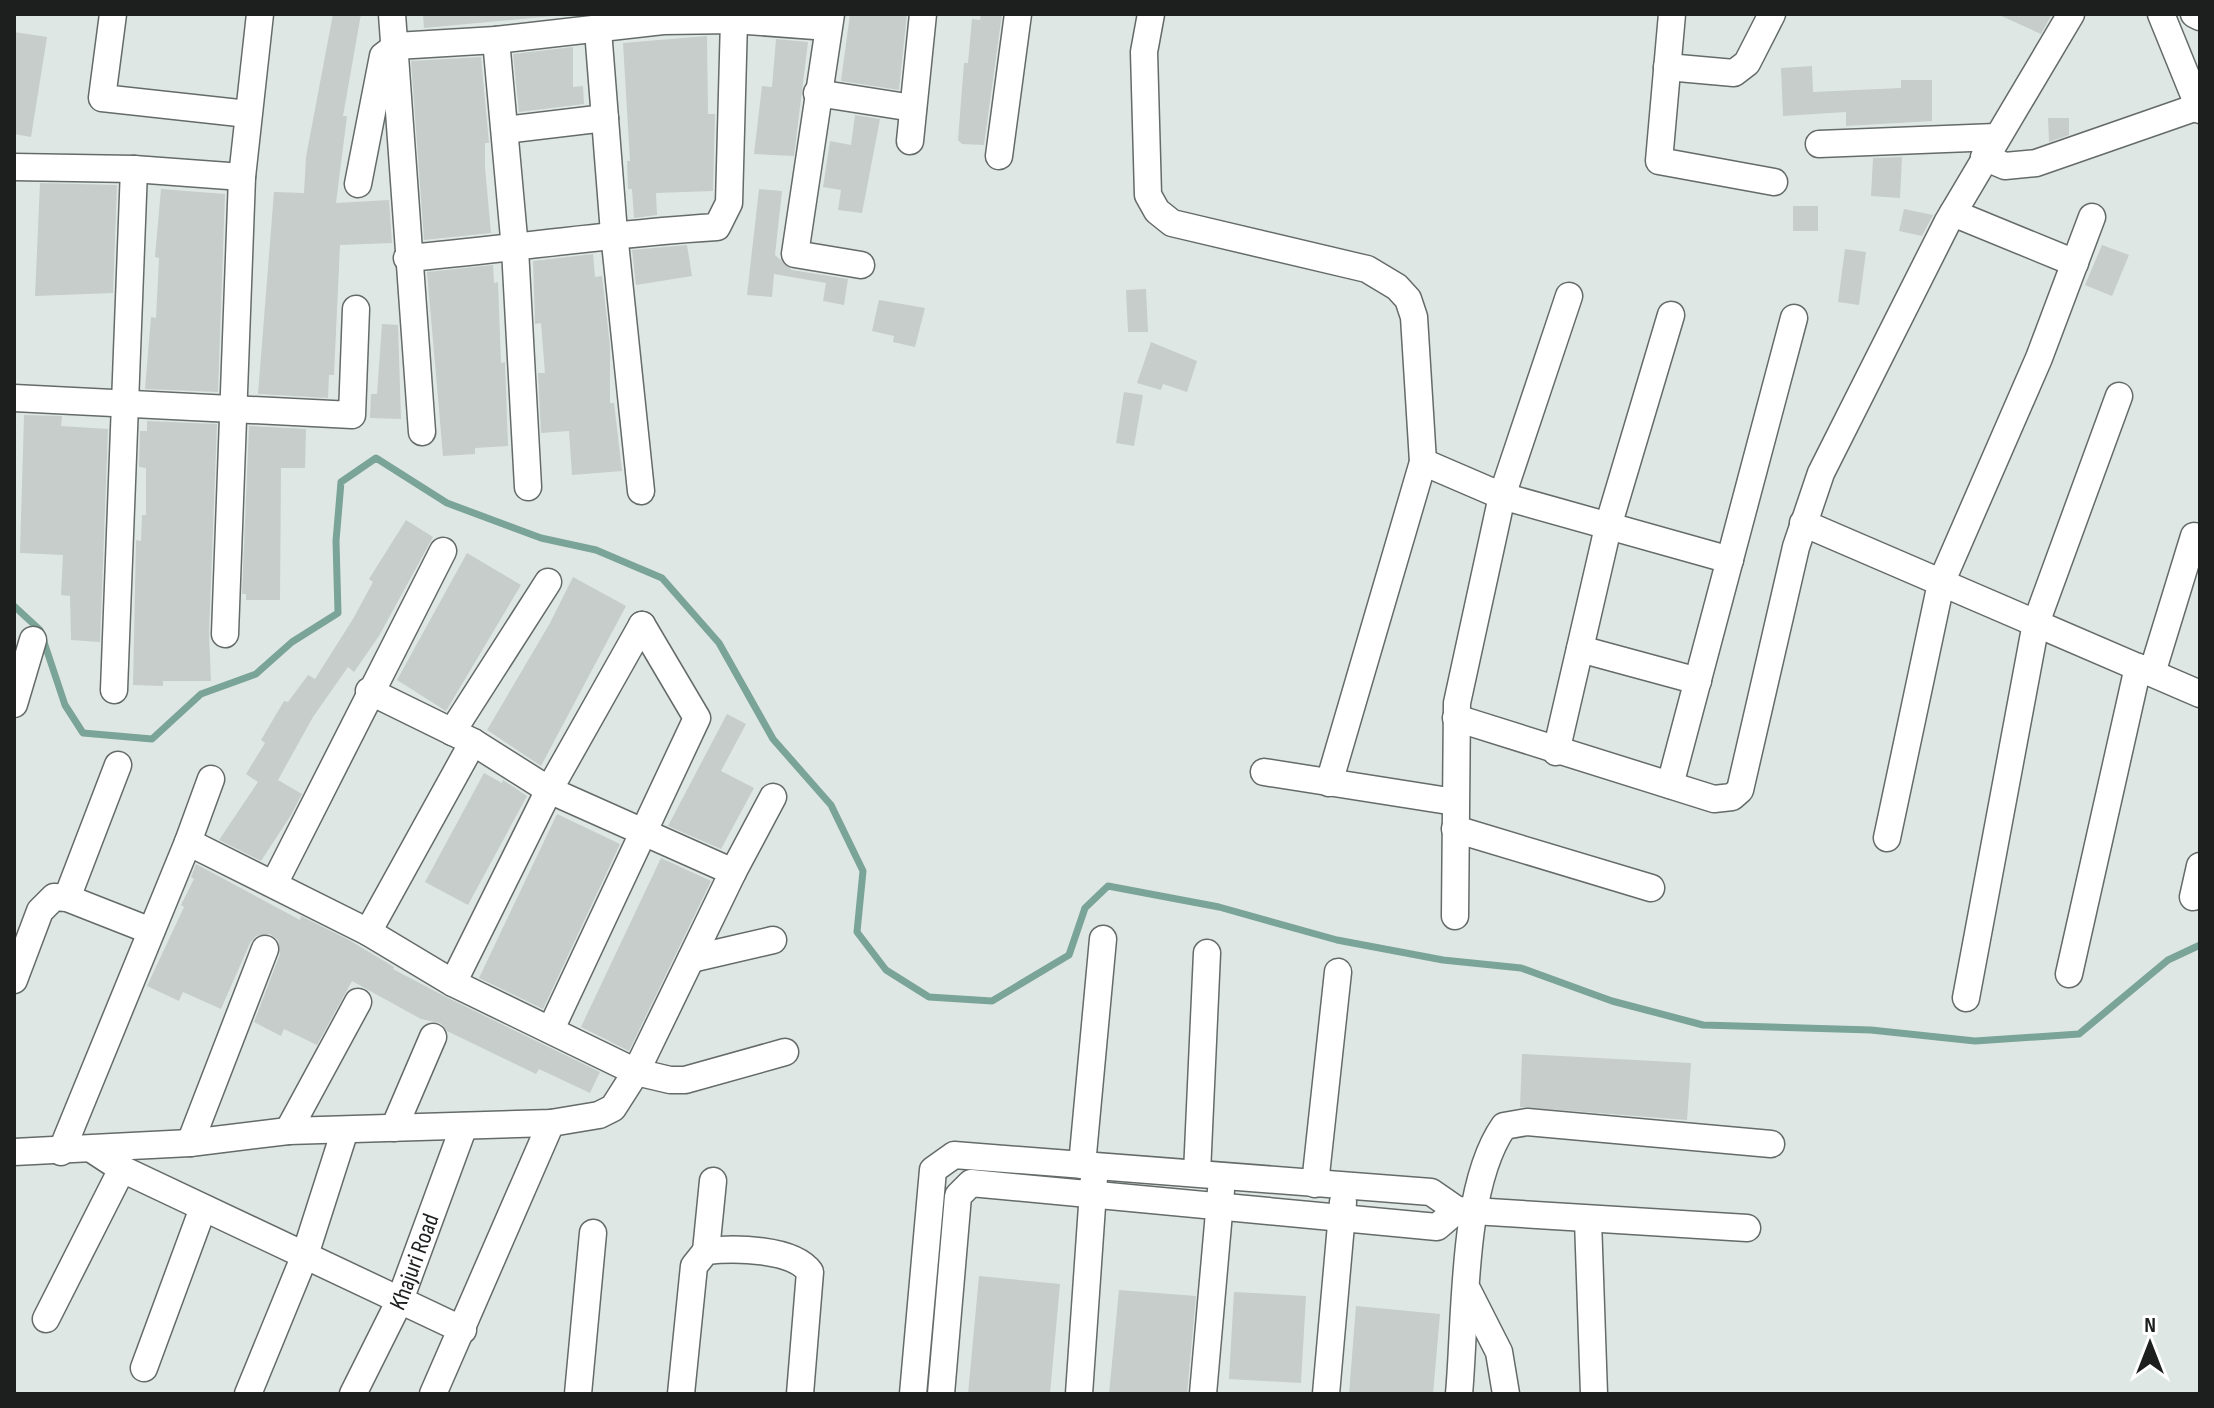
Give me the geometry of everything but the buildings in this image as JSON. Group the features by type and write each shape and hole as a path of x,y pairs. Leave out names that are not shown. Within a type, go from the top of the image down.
{"street":[{"path":"113,14 102,98 248,114"},
{"path":"225,634 242,177 260,14"},
{"path":"392,14 407,258 422,432"},
{"path":"910,141 923,14"},
{"path":"999,156 1018,14"},
{"path":"1151,14 1144,52 1148,195 1157,211 1172,223 1367,269 1397,287 1408,299 1414,317 1423,462 1329,783"},
{"path":"1672,14 1659,161 1774,182"},
{"path":"1667,67 1734,73 1747,63 1772,14"},
{"path":"1456,718 1556,752 1722,800 1740,790 1803,523 1821,473 1953,213 2071,14"},
{"path":"1990,147 2005,166 2036,163 2199,108 2161,14"},
{"path":"2194,14 2200,17"},
{"path":"358,184 383,56 396,46 598,30 663,18 830,21 795,254 861,265"},
{"path":"407,258 515,249 614,233 717,227 729,203 734,20"},
{"path":"598,30 614,233 641,491"},
{"path":"496,40 515,249 528,487"},
{"path":"817,93 913,108"},
{"path":"505,130 605,118"},
{"path":"1819,144 1990,147"},
{"path":"14,167 134,169 242,177"},
{"path":"114,690 134,169"},
{"path":"1953,213 2075,263"},
{"path":"1887,838 1941,583 2039,358 2092,217"},
{"path":"1455,916 1456,718 1502,496 1569,296"},
{"path":"14,398 352,415 356,309"},
{"path":"1556,752 1609,523 1671,315"},
{"path":"1670,785 1794,318"},
{"path":"1966,998 2036,623 2119,396"},
{"path":"1423,462 1502,496 1609,523 1730,560"},
{"path":"1803,523 2200,694"},
{"path":"2069,974 2145,670 2194,536"},
{"path":"274,884 369,691 443,551"},
{"path":"368,932 463,737 548,582"},
{"path":"453,983 549,790 642,625 697,718 551,1029"},
{"path":"14,704 33,640"},
{"path":"1580,649 1698,681"},
{"path":"369,691 463,737 549,790 733,872"},
{"path":"67,898 118,765"},
{"path":"1264,772 1455,802"},
{"path":"61,1152 211,779"},
{"path":"14,1152 61,1152 190,1143 288,1131 551,1123 599,1115 613,1108 636,1072 773,797"},
{"path":"1455,829 1651,888"},
{"path":"188,842 368,932 453,983 636,1072 670,1080 685,1080 785,1052"},
{"path":"2193,897 2200,866"},
{"path":"14,980 45,902 54,897 67,898 151,931"},
{"path":"1079,1394 1091,1195 1088,1165 1103,939"},
{"path":"691,959 773,940"},
{"path":"190,1143 265,949"},
{"path":"1203,1394 1220,1206 1210,1174 1207,953"},
{"path":"1315,1184 1338,972"},
{"path":"288,1131 358,1002"},
{"path":"394,1128 433,1037"},
{"path":"433,1394 551,1123"},
{"path":"1459,1394 1468,1291 1465,1210 1504,1126 1514,1123 1771,1144"},
{"name":"Khajuri Road","path":"353,1394 400,1300 464,1126"},
{"path":"248,1394 305,1255 345,1130"},
{"path":"93,1150 122,1169 463,1330"},
{"path":"913,1394 933,1170 954,1155 1431,1192 1465,1210 1747,1228"},
{"path":"942,1161 962,1188"},
{"path":"46,1319 122,1169"},
{"path":"681,1394 694,1266 706,1251 713,1181"},
{"path":"941,1394 958,1196 962,1188 981,1182 1437,1227 1465,1210"},
{"path":"1326,1394 1344,1187"},
{"path":"144,1368 203,1208"},
{"path":"1588,1220 1594,1394"},
{"path":"578,1394 593,1233"},
{"path":"706,1251 749,1250 790,1258 805,1265 810,1272 800,1394"},
{"path":"1468,1291 1499,1352 1506,1394"}],"waterway":[{"path":"14,606 40,630 65,705 83,733 152,739 201,694 256,674 292,642 338,613 336,541 341,482 376,458 447,503 541,538 596,550 662,578 719,643 773,739 831,805 863,871 857,932 886,970 929,997 992,1001 1069,955 1085,908 1108,886 1219,907 1337,940 1443,960 1521,968 1612,1001 1703,1025 1871,1030 1975,1041 2079,1034 2168,960 2200,945"}]}
